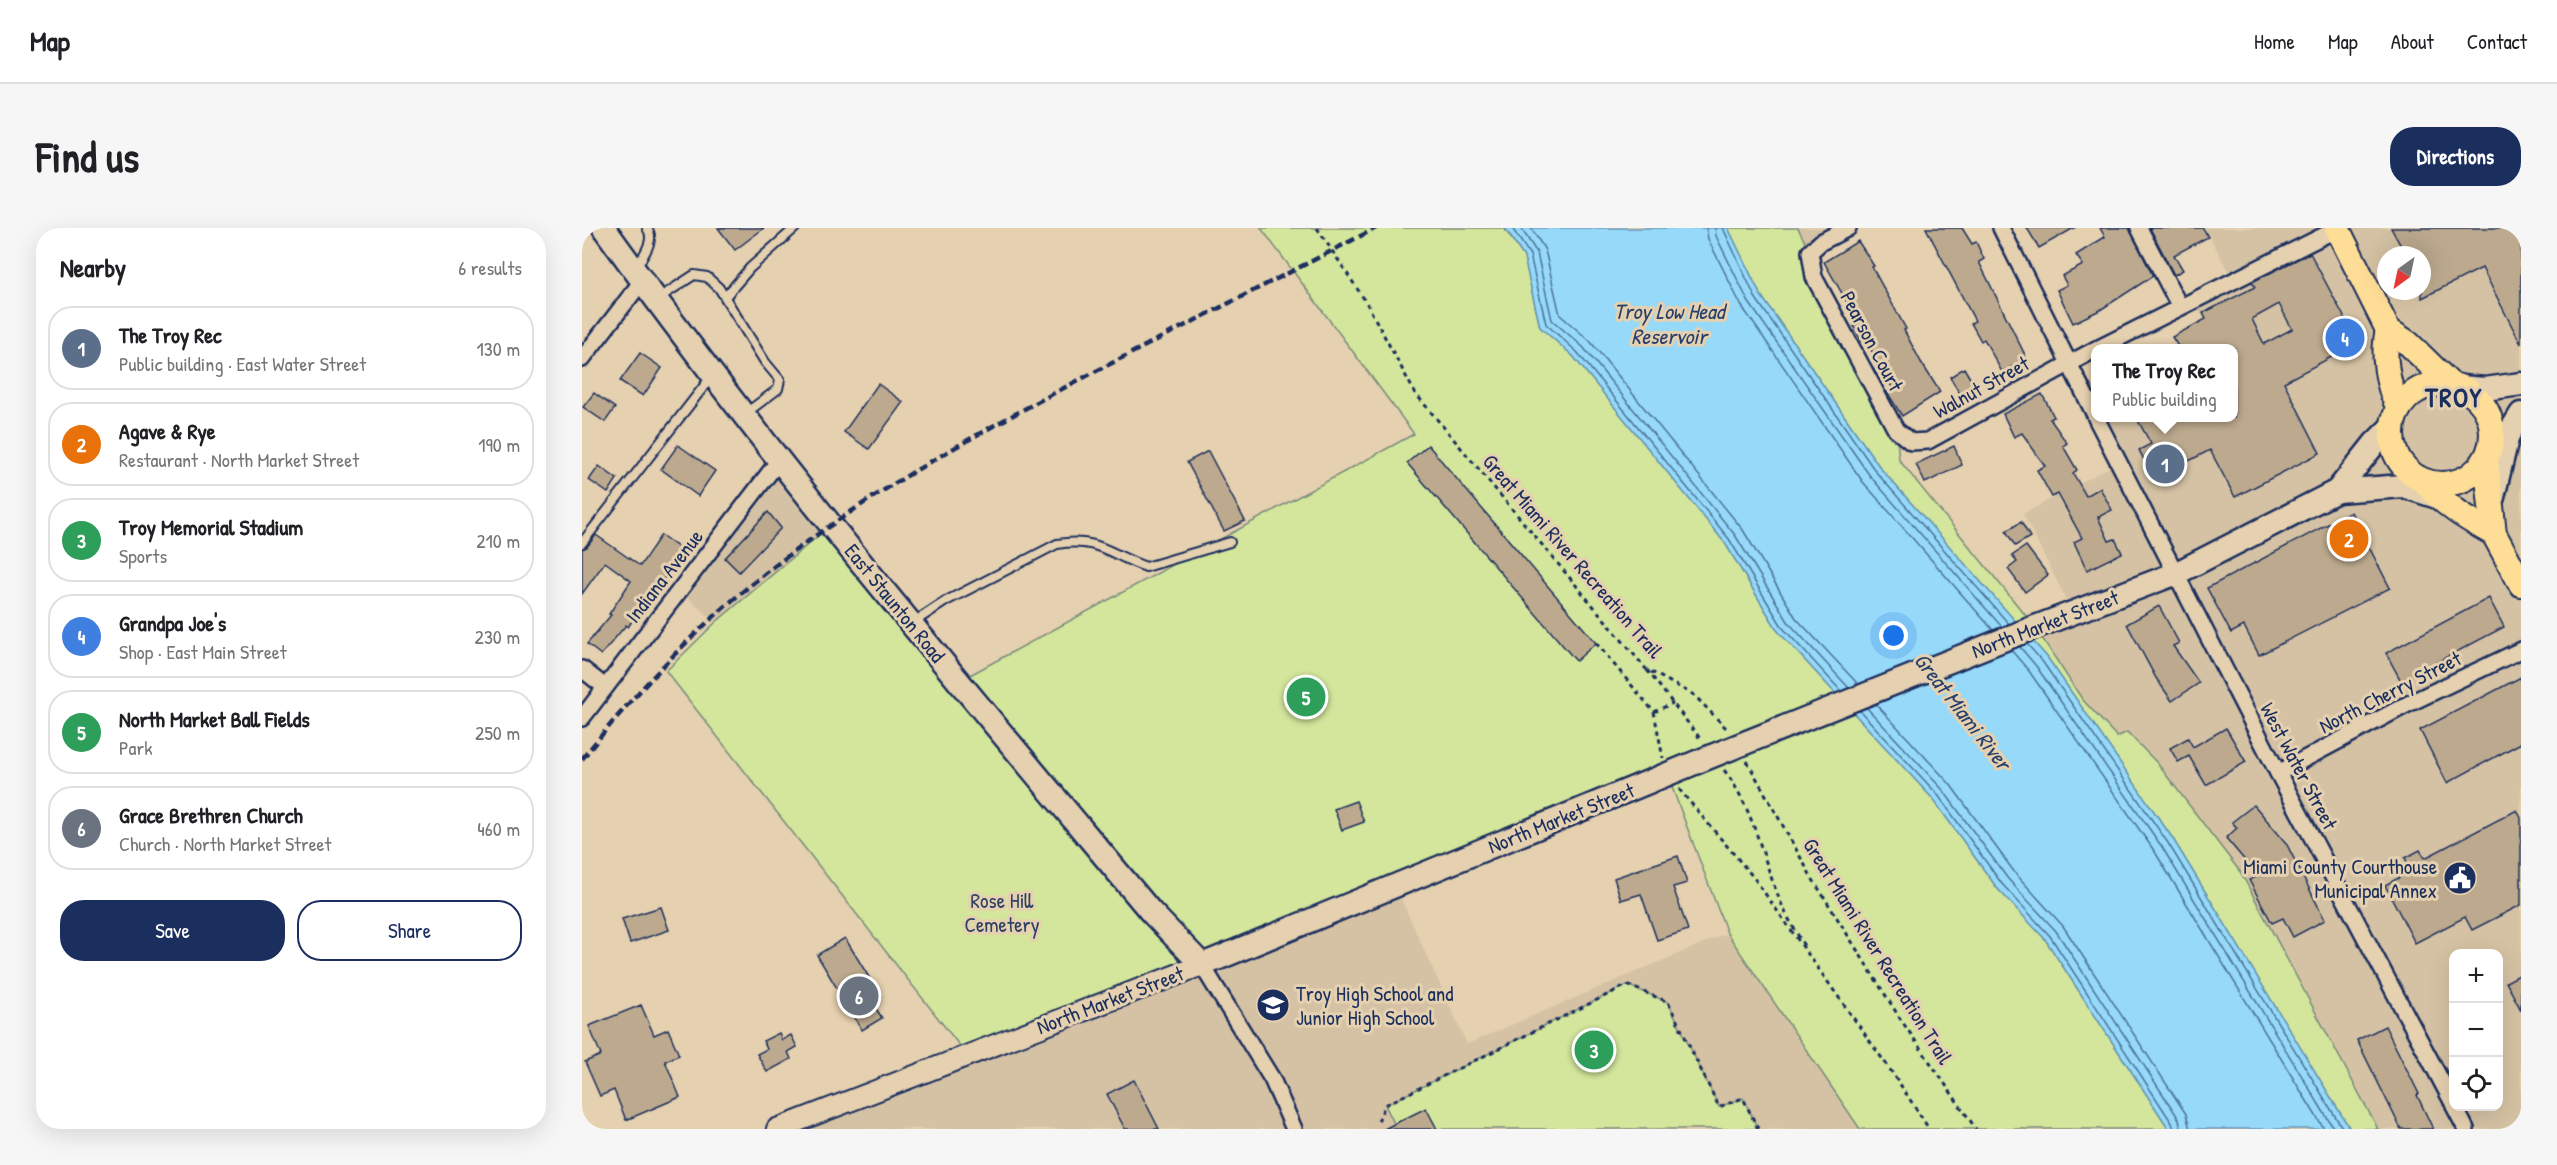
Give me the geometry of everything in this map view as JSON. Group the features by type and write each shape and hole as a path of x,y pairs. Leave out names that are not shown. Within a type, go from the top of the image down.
{"main road":[{"path":"2338,228 2388,330 2408,343 2456,386 2476,397 2487,410 2492,427 2487,455 2494,534 2521,584"},
{"name":"East Staunton Road","path":"608,229 638,276 830,526 913,623 1143,903 1202,965"},
{"path":"2388,330 2385,344 2394,409 2392,442 2398,458 2422,486 2494,534"},
{"path":"2375,443 2394,409 2420,389 2433,385 2485,389 2521,384"},
{"path":"2337,490 2375,443 2394,409"},
{"path":"2337,490 2422,486 2453,483 2466,478 2478,470 2500,435 2518,418"},
{"path":"2491,508 2508,435 2518,418"},
{"name":"North Market Street","path":"1202,965 1667,774 1702,754 2177,573 2337,490"}],"street":[{"name":"Pearson Court","path":"1848,228 1821,242 1810,252 1814,277 1896,430 1911,442"},
{"name":"West Water Street","path":"2001,228 2091,407"},
{"path":"2139,228 2180,307"},
{"name":"Walnut Street","path":"2107,344 2338,228"},
{"path":"582,359 638,276"},
{"name":"Walnut Street","path":"1911,442 1928,441 2091,352"},
{"name":"West Water Street","path":"2099,422 2278,773 2449,1097"},
{"name":"Indiana Avenue","path":"582,718 780,459"},
{"name":"North Cherry Street","path":"2278,773 2408,704 2521,650"},
{"path":"582,669 605,687"},
{"path":"1202,965 1272,1079 1294,1129"},
{"name":"North Market Street","path":"777,1129 1202,965"},
{"name":"West Water Street","path":"2457,1111 2466,1129"}],"lane":[{"path":"638,276 651,241 650,232 646,228"},
{"path":"725,297 763,255 795,228"},
{"path":"657,300 694,275 707,277 725,297 765,362 780,380 778,389 745,414"},
{"path":"582,543 714,374"},
{"path":"913,623 946,601 1057,544 1073,542 1103,546 1146,567 1230,542"}],"path":[{"name":"Great Miami River Recreation Trail","path":"1317,228 1366,302 1415,393 1646,669 1694,695 1724,723 1730,734"},
{"path":"1596,643 1654,712 1667,774 1754,878 1896,1078 1929,1129"},
{"path":"1646,669 1673,703 1702,754"},
{"path":"1654,712 1673,703"},
{"name":"Great Miami River Recreation Trail","path":"1742,754 1818,888 1901,1020 1976,1129"},
{"path":"1720,764 1734,782 1757,831 1782,905 1811,959"},
{"path":"1378,1121 1385,1106 1627,985 1668,1002 1719,1107 1743,1098 1758,1129"}],"shaded area":[{"path":"1798,228 1848,228 1810,252"},
{"path":"2205,228 2521,228 2521,1129 2378,1129 2241,873 2082,699 2035,627 2073,613 2023,514 2119,462 2098,422 2238,422 2238,344 2217,344 2194,300 2233,280"},
{"path":"780,459 830,526 715,623 680,590"},
{"name":"Troy High School and Junior High School","path":"1395,886 1467,1044 1727,933 1860,1129 797,1129"}],"green space":[{"name":"Rose Hill Cemetery","path":"1261,228 1504,228 1524,257 1540,327 1573,356 1725,543 1778,631 1933,799 1997,888 2045,939 2169,1129 1860,1129 1727,933 1667,774 967,1055 666,671 715,623 830,526 959,681 1414,434"},
{"path":"1728,228 1798,228 1810,252 1814,277 1896,430 1899,460 2035,627 2082,699 2117,737 2127,732 2157,763 2241,873 2378,1129 2350,1129 2173,839 2047,657 1881,469 1760,294"},
{"path":"1627,985 1668,1002 1719,1107 1743,1098 1758,1129 1397,1129 1385,1105"}],"water":[{"name":"Troy Low Head Reservoir","path":"1505,228 1728,228 1760,294 1881,469 2047,657 2173,839 2350,1129 2169,1129 2045,939 1997,888 1933,799 1778,631 1725,543 1573,356 1540,327 1524,257"}],"building":[{"path":"718,228 764,228 735,250"},
{"path":"1926,228 1962,228 1972,244 1976,242 1984,259 1979,262 2027,359 2002,372 1984,339 1981,341 1971,323 1975,321"},
{"path":"2027,228 2074,228 2039,248"},
{"path":"2100,228 2129,228 2153,276 2100,310 2073,323 2057,290 2067,285 2062,276 2083,265 2076,255 2105,237"},
{"path":"2150,228 2203,228 2208,237 2174,255 2183,270 2174,275"},
{"path":"2391,228 2521,228 2521,344 2482,268 2431,294 2431,246 2401,246"},
{"path":"1858,241 1874,266 1872,267 1921,362 1940,392 1902,416 1887,392 1893,389 1865,339 1861,341 1854,326 1859,323 1824,262"},
{"path":"2310,253 2358,343 2284,382 2320,453 2235,497 2210,450 2154,479 2139,450 2151,444 2139,422 2238,422 2238,344 2176,344 2172,337 2206,319 2203,313 2255,287 2252,282","holes":["2279,304 2292,329 2264,344 2252,319"]},
{"path":"640,353 662,368 643,396 620,381"},
{"path":"1964,368 1974,385 1960,394 1950,377"},
{"path":"878,384 903,402 869,449 844,432"},
{"path":"594,393 615,408 605,422 583,407"},
{"path":"2042,394 2054,417 2050,419 2067,443 2063,446 2077,470 2073,473 2086,496 2100,488 2112,510 2098,517 2109,541 2115,539 2122,553 2087,570 2074,542 2082,538 2058,494 2052,497 2037,470 2045,466 2022,433 2014,437 2003,414"},
{"path":"678,445 715,471 698,496 661,469"},
{"path":"1428,445 1596,643 1576,661 1407,463"},
{"path":"1954,446 1962,465 1925,483 1916,464"},
{"path":"1208,451 1245,521 1224,531 1187,462"},
{"path":"599,466 617,479 608,493 589,480"},
{"path":"768,512 781,528 739,572 725,558"},
{"path":"2351,512 2390,588 2259,655 2244,626 2231,633 2207,588"},
{"path":"2021,522 2030,537 2015,546 2006,531"},
{"path":"596,535 640,566 661,535 682,550 652,597 650,595 628,627 626,625 601,655 587,644 611,615 609,614 631,581 605,562 582,594 582,549 587,547"},
{"path":"2026,546 2048,575 2025,592 2008,569 2017,562 2012,556"},
{"path":"2489,598 2504,627 2401,681 2386,653"},
{"path":"2159,606 2179,643 2173,646 2199,683 2172,701 2156,678 2127,624"},
{"path":"2521,677 2521,743 2447,783 2420,730"},
{"path":"2226,728 2246,762 2206,785 2189,756 2178,762 2170,748 2188,738 2193,747"},
{"path":"1356,801 1364,822 1342,830 1334,809"},
{"path":"2254,805 2286,843 2325,920 2293,937 2283,918 2272,923 2249,880 2258,876 2226,838 2237,828 2232,822"},
{"name":"Miami County Courthouse Municipal Annex","path":"2517,810 2521,818 2521,905 2472,930 2465,917 2415,943 2385,885 2412,871 2405,858 2420,850 2425,858"},
{"path":"1678,856 1687,883 1673,887 1688,930 1657,940 1641,894 1621,900 1614,878"},
{"path":"661,907 669,930 630,943 622,919"},
{"path":"845,938 881,997 872,1002 882,1018 862,1030 817,955"},
{"path":"2521,974 2521,1010 2506,982"},
{"path":"641,1005 654,1035 668,1029 679,1055 665,1061 680,1097 626,1120 614,1090 600,1096 585,1062 601,1055 589,1026"},
{"path":"2385,1026 2419,1094 2417,1095 2433,1129 2401,1129 2357,1040"},
{"path":"779,1033 782,1040 791,1035 797,1047 788,1052 791,1059 767,1072 757,1054 767,1049 763,1041"},
{"path":"1134,1080 1159,1129 1125,1129 1107,1094"},
{"path":"1426,1108 1437,1129 1384,1129"}],"railway":[{"path":"582,759 640,691 724,607 832,524 967,440 1376,228"}],"place":[{"name":"Grandpa Joe's","path":"2345,338"},
{"name":"The Troy Rec","path":"2165,464"},
{"name":"Agave & Rye","path":"2349,539"},
{"name":"North Market Ball Fields","path":"1306,697"},
{"name":"Miami County Courthouse Municipal Annex","path":"2460,878"},
{"name":"Grace Brethren Church","path":"859,996"},
{"name":"Troy High School and Junior High School","path":"1273,1005"},
{"name":"Troy Memorial Stadium","path":"1594,1050"}],"district":[{"name":"TROY","path":"2454,397"}],"water label":[{"name":"Great Miami River","path":"1963,711"}]}
